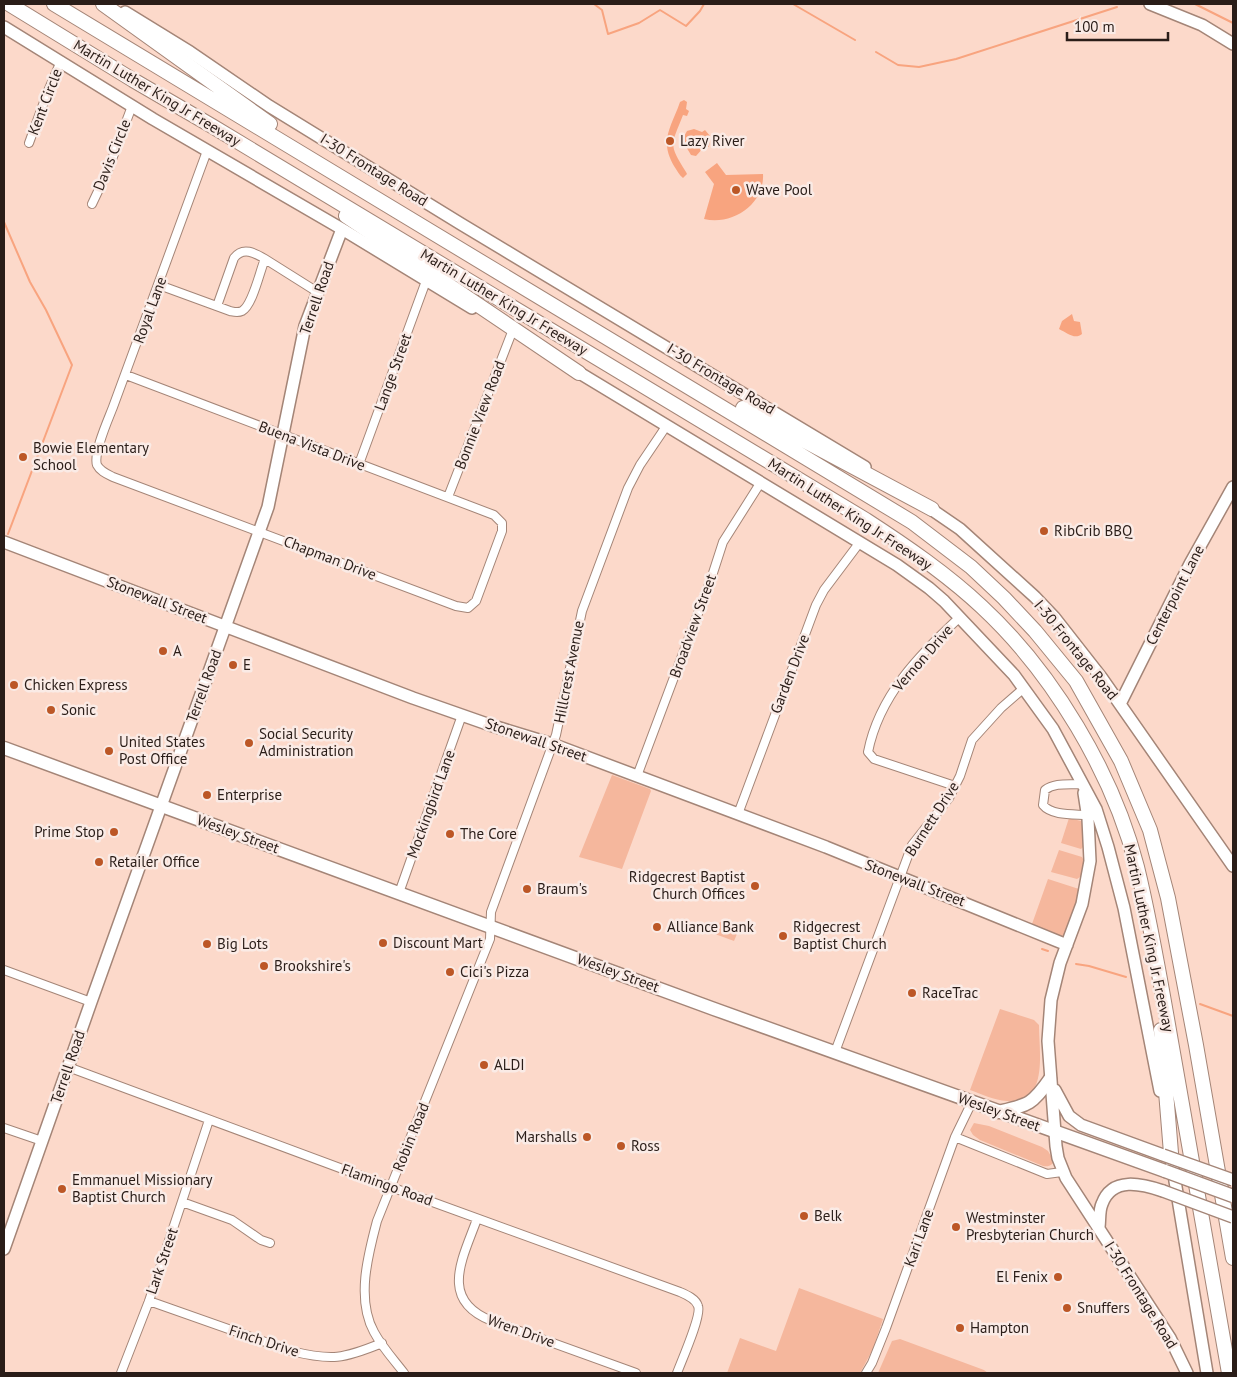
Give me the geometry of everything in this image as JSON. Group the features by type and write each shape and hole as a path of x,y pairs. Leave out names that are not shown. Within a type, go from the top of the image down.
{"highway":[{"name":"Martin Luther King Jr Freeway","path":"9,4 866,520 929,563 982,607 1008,633 1063,705 1088,746 1120,816 1134,858 1154,947 1229,1373"},
{"name":"Martin Luther King Jr Freeway","path":"54,4 912,522 972,567 1004,598 1035,631 1076,681 1121,761 1150,830 1168,898 1233,1258"},
{"path":"103,4 348,180"},
{"path":"247,147 385,244 579,373"},
{"path":"623,346 835,456 932,509"},
{"path":"1154,947 1167,1154"}],"main road":[{"name":"I-30 Frontage Road","path":"110,4 190,52 269,106 461,224 794,423 932,509 960,529 1035,597 1054,617 1101,677 1233,866"},
{"path":"1150,4 1202,25 1233,44"},
{"name":"I-30 Frontage Road","path":"4,27 132,106 342,229 860,542 929,588 960,617 1024,688 1053,729 1096,809 1124,908 1158,1078 1167,1154 1207,1373"},
{"name":"Terrell Road","path":"4,1249 90,1002 268,507 305,326 342,229"},
{"name":"Centerpoint Lane","path":"1120,704 1190,564 1233,487"},
{"name":"Stonewall Street","path":"4,542 381,686 552,744 738,814 900,876 1067,945"},
{"name":"Wesley Street","path":"4,748 1055,1133 1233,1196"},
{"name":"I-30 Frontage Road","path":"1083,784 1090,861 1082,904 1060,963 1052,1000 1048,1041 1058,1158 1062,1172 1170,1338 1187,1373"},
{"path":"1050,1079 1057,1097 1069,1116 1080,1125 1167,1154 1233,1180"},
{"path":"998,1112 1033,1101 1050,1079"},
{"path":"1099,1227 1102,1203 1112,1189 1125,1184 1142,1184 1233,1217"}],"street":[{"name":"Kent Circle","path":"29,143 61,61"},
{"name":"Davis Circle","path":"92,204 108,170 132,106"},
{"name":"Royal Lane","path":"100,468 96,458 100,445 207,151"},
{"path":"217,306 236,254 248,251 265,259 318,293"},
{"path":"159,285 238,312 245,309 251,300 265,259"},
{"name":"Lange Street","path":"359,464 426,281"},
{"name":"Bonnie View Road","path":"448,497 512,332"},
{"name":"Buena Vista Drive","path":"126,375 497,517"},
{"name":"Hillcrest Avenue","path":"490,926 491,912 561,715 582,611 628,488 640,465 667,425"},
{"name":"Chapman Drive","path":"100,468 113,477 456,606 468,608 476,601 480,593 502,531 502,523 497,517"},
{"name":"Broadview Street","path":"637,776 723,542 762,482"},
{"name":"Garden Drive","path":"738,814 816,605 824,590 860,542"},
{"name":"Vernon Drive","path":"955,786 874,759 868,752 872,736 893,690 912,666 960,617"},
{"name":"Burnett Drive","path":"835,1052 908,855 918,836 949,798 972,740 1001,708 1024,688"},
{"name":"Mockingbird Lane","path":"399,893 462,715"},
{"path":"1083,784 1049,787 1045,790 1043,805 1047,810 1058,813 1087,815"},
{"name":"Robin Road","path":"404,1373 374,1331 365,1304 370,1247 377,1221 490,939 490,926"},
{"path":"4,970 90,1002"},
{"name":"Flamingo Road","path":"68,1067 680,1292 693,1299 699,1306 699,1310 677,1373"},
{"name":"Kari Lane","path":"866,1373 886,1328 955,1137 972,1102"},
{"name":"Lark Street","path":"121,1373 149,1301 209,1120"},
{"path":"4,1128 42,1141"},
{"path":"955,1137 1047,1174 1062,1172"},
{"path":"182,1202 232,1220 261,1240 270,1243"},
{"name":"Wren Drive","path":"477,1218 458,1272 460,1290 469,1308 481,1317 636,1373"},
{"name":"Finch Drive","path":"149,1301 291,1351 311,1356 344,1357 382,1343"}],"shaded area":[{"name":"Lazy River","path":"684,100 687,102 686,109 689,111 687,116 683,115 673,144 676,155 687,174 683,178 670,157 667,141 670,127 680,102"},
{"path":"694,129 702,132 705,130 710,136 709,147 704,147 696,156 691,155 682,140 687,131"},
{"name":"Wave Pool","path":"717,163 726,175 763,174 762,185 752,204 744,211 725,219 704,219 714,184 705,172"},
{"path":"1072,314 1074,321 1080,322 1082,334 1079,336 1071,335 1059,329 1062,321"},
{"path":"612,775 651,791 622,869 579,857"},
{"path":"1069,818 1081,821 1084,846 1081,849 1061,843"},
{"path":"1059,850 1082,857 1084,861 1083,875 1077,879 1051,872"},
{"path":"1048,879 1079,889 1080,895 1065,935 1061,936 1032,924"},
{"path":"720,922 739,929 734,941 715,934"},
{"path":"1000,1009 1034,1020 1039,1025 1039,1075 1036,1086 1030,1095 1020,1100 1002,1100 970,1090"},
{"path":"974,1123 989,1126 1042,1147 1048,1151 1052,1158 1056,1159 1051,1165 1043,1166 980,1140 970,1130"},
{"path":"799,1288 883,1319 873,1349 860,1373 727,1373 740,1338 776,1351"},
{"path":"900,1339 988,1373 878,1373 892,1341"}],"waterway":[{"path":"594,4 602,10 608,34 639,23 660,10 686,26 704,4"},
{"path":"793,4 855,40"},
{"path":"1195,4 1233,23"},
{"path":"876,52 898,65 919,67 956,59 1117,7"},
{"path":"4,222 30,282 46,310 72,365 8,534"},
{"path":"1042,949 1048,951"},
{"path":"1076,964 1126,977"},
{"path":"1200,1004 1233,1016"}],"place":[{"name":"Lazy River","path":"670,141"},
{"name":"Wave Pool","path":"736,190"},
{"name":"Bowie Elementary School","path":"23,457"},
{"name":"RibCrib BBQ","path":"1044,531"},
{"name":"A","path":"163,651"},
{"name":"E","path":"233,665"},
{"name":"Chicken Express","path":"14,685"},
{"name":"Sonic","path":"51,710"},
{"name":"Social Security Administration","path":"249,743"},
{"name":"United States Post Office","path":"109,751"},
{"name":"Enterprise","path":"207,795"},
{"name":"Prime Stop","path":"114,832"},
{"name":"The Core","path":"450,834"},
{"name":"Retailer Office","path":"99,862"},
{"name":"Ridgecrest Baptist Church Offices","path":"755,886"},
{"name":"Braum's","path":"527,889"},
{"name":"Alliance Bank","path":"657,927"},
{"name":"Ridgecrest Baptist Church","path":"783,936"},
{"name":"Discount Mart","path":"383,943"},
{"name":"Big Lots","path":"207,944"},
{"name":"Brookshire's","path":"264,966"},
{"name":"Cici's Pizza","path":"450,972"},
{"name":"RaceTrac","path":"912,993"},
{"name":"ALDI","path":"484,1065"},
{"name":"Marshalls","path":"587,1137"},
{"name":"Ross","path":"621,1146"},
{"name":"Emmanuel Missionary Baptist Church","path":"62,1189"},
{"name":"Belk","path":"804,1216"},
{"name":"Westminster Presbyterian Church","path":"956,1227"},
{"name":"El Fenix","path":"1058,1277"},
{"name":"Snuffers","path":"1067,1308"},
{"name":"Hampton","path":"960,1328"}]}
